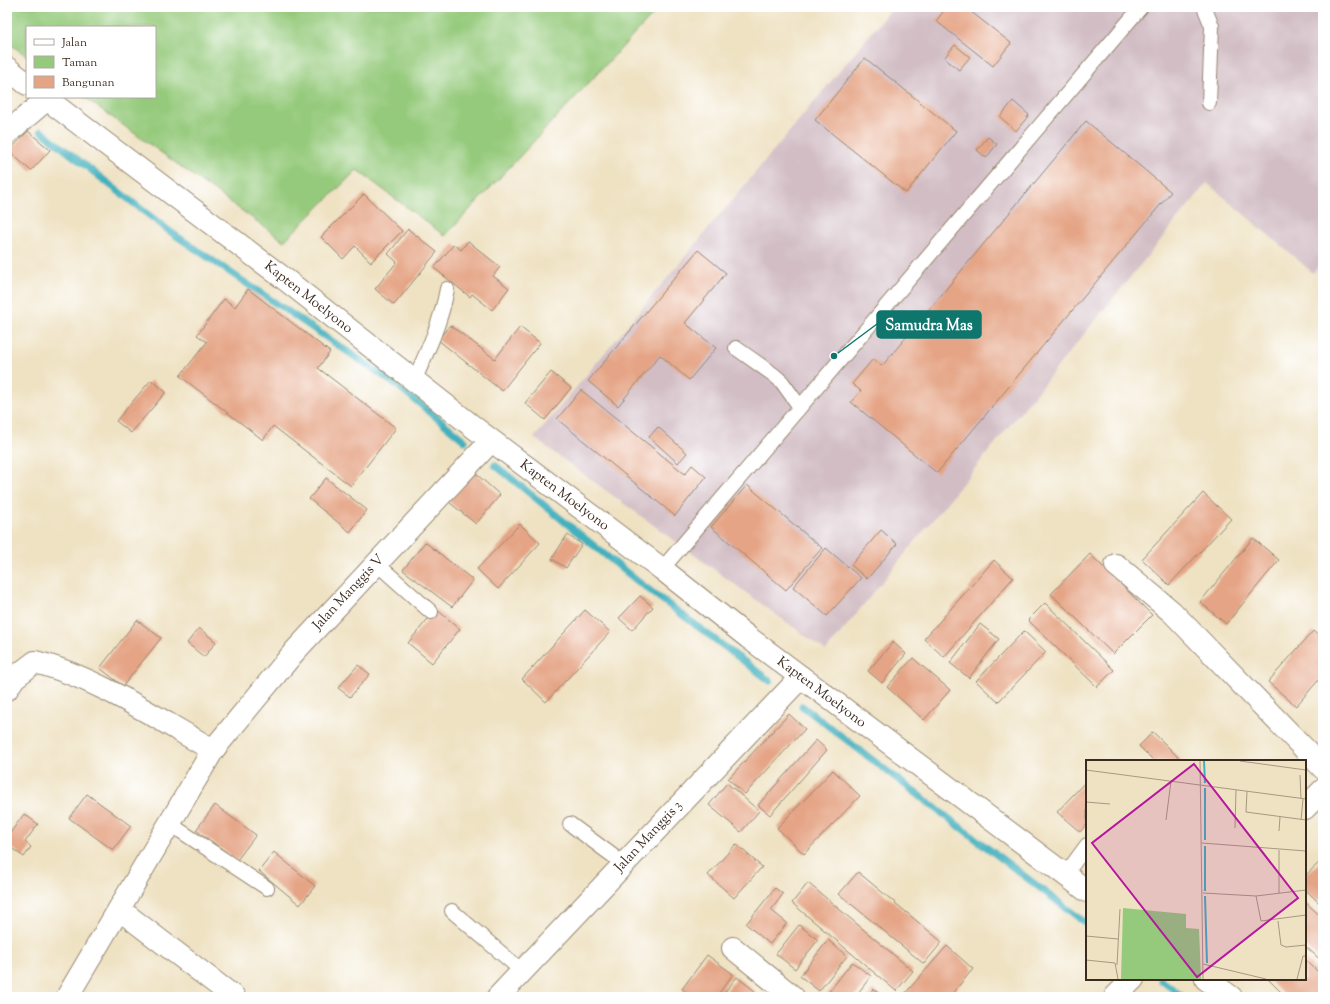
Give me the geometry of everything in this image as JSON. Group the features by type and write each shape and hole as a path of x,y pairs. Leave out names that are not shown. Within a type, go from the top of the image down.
{"street":[{"path":"7,68 26,83"},
{"path":"7,133 45,98"},
{"name":"Kapten Moelyono","path":"45,98 286,280 414,381 662,569 801,677 1086,890"},
{"name":"Jalan Manggis V","path":"67,997 120,910 213,750 295,650 492,440"},
{"path":"1116,565 1172,612 1323,768"},
{"path":"7,689 14,678 35,662 59,668 93,683 213,750"},
{"name":"Jalan Manggis 3","path":"498,997 801,677"},
{"path":"1306,807 1323,790"},
{"path":"120,910 234,997"},
{"path":"734,948 793,997"},
{"path":"1115,997 1132,980"},
{"path":"1207,980 1230,997"}],"lane":[{"path":"662,569 1140,7"},
{"path":"1204,7 1212,26 1209,103"},
{"path":"414,381 435,337 444,307 447,289"},
{"path":"736,348 782,382 800,407"},
{"path":"376,563 431,612"},
{"path":"170,824 267,888"},
{"path":"570,824 624,864"},
{"path":"1065,875 1086,846"},
{"path":"452,911 522,971"}],"shaded area":[{"path":"893,7 1323,7 1323,261 1313,273 1207,183 826,651 534,438"}],"green space":[{"path":"7,7 660,7 445,236 357,170 284,241 85,98 156,98 156,26 26,26 26,55 7,42"}],"building":[{"path":"947,7 965,7 1011,43 993,66 936,21"},
{"path":"955,45 970,57 959,70 944,58"},
{"path":"865,58 956,131 906,193 815,120"},
{"path":"1013,101 1029,115 1016,131 1000,117"},
{"path":"1086,121 1171,192 937,473 851,402 861,391 852,384 873,359 882,366"},
{"path":"28,131 50,150 31,171 9,151"},
{"path":"988,137 997,144 986,158 977,150"},
{"path":"364,194 402,231 371,262 355,246 343,259 321,237"},
{"path":"408,229 437,252 394,305 375,289 397,262 388,254"},
{"path":"468,241 500,267 493,276 509,288 492,310 472,294 470,297 434,268 454,244 461,250"},
{"path":"698,250 726,273 685,323 716,348 689,380 660,355 618,406 588,381"},
{"path":"248,289 330,352 318,368 396,428 351,486 273,426 263,440 180,376 207,342 197,335 224,299 235,307"},
{"path":"450,325 495,359 520,327 540,343 502,391 438,340"},
{"path":"551,372 571,388 545,420 525,403"},
{"path":"151,380 166,392 131,433 116,421"},
{"path":"581,390 685,474 692,465 706,477 675,516 557,419"},
{"path":"658,427 687,453 678,463 649,437"},
{"path":"474,472 500,495 476,524 449,502"},
{"path":"326,478 367,510 350,532 309,499"},
{"path":"747,485 822,548 786,590 711,527"},
{"path":"1203,493 1231,519 1169,585 1142,559"},
{"path":"520,524 540,543 498,589 477,569"},
{"path":"881,530 897,544 867,579 851,565"},
{"path":"567,535 582,544 566,568 552,559"},
{"path":"1253,538 1279,560 1226,624 1200,602"},
{"path":"425,542 473,580 452,607 403,570"},
{"path":"826,548 861,578 827,616 793,587"},
{"path":"1090,554 1152,615 1113,654 1051,594"},
{"path":"994,560 1013,578 944,657 924,639"},
{"path":"640,596 653,607 632,630 619,618"},
{"path":"1045,603 1114,670 1097,687 1028,620"},
{"path":"436,609 460,629 432,663 408,643"},
{"path":"585,610 610,632 546,702 522,679"},
{"path":"137,620 161,638 123,686 100,668"},
{"path":"980,624 999,639 969,678 950,663"},
{"path":"199,628 216,642 204,657 187,643"},
{"path":"1024,631 1046,652 998,702 976,681"},
{"path":"1313,631 1323,640 1323,675 1296,706 1268,682"},
{"path":"893,642 906,654 882,683 868,671"},
{"path":"913,658 950,690 924,720 887,687"},
{"path":"358,665 370,674 350,697 338,688"},
{"path":"789,714 805,729 745,794 728,779"},
{"path":"1153,732 1181,760 1153,760 1139,746"},
{"path":"816,740 827,750 770,815 758,805"},
{"path":"833,770 860,796 804,854 777,828"},
{"path":"1086,781 1086,825 1080,832 1057,812"},
{"path":"727,783 759,811 741,832 709,805"},
{"path":"87,794 131,826 113,850 69,818"},
{"path":"215,805 256,835 237,860 196,830"},
{"path":"24,814 38,824 25,842 31,847 24,857 7,845 7,837"},
{"path":"736,844 762,867 734,898 708,875"},
{"path":"274,852 315,886 300,905 259,871"},
{"path":"1323,859 1323,897 1318,902 1306,890 1306,875"},
{"path":"858,872 942,942 924,964 839,894"},
{"path":"808,883 913,971 896,991 792,903"},
{"path":"775,888 783,894 771,910 787,923 770,944 746,924"},
{"path":"1306,903 1323,918 1323,962 1306,947"},
{"path":"799,925 818,940 795,969 776,954"},
{"path":"828,940 847,956 819,991 800,976"},
{"path":"947,946 973,969 950,996 952,997 902,997"},
{"path":"707,955 733,974 716,997 693,997 682,989"},
{"path":"1306,960 1323,977 1323,997 1286,997 1269,980 1306,980"},
{"path":"852,962 871,976 855,997 825,997"},
{"path":"737,977 756,992 752,997 721,997"},
{"path":"873,989 884,997 867,997"}],"waterway":[{"path":"41,131 172,233 397,385 465,441"},
{"path":"495,465 636,580 770,681"},
{"path":"802,706 1086,923"},
{"path":"1161,980 1183,997"}],"place":[{"name":"Samudra Mas","path":"834,356"}]}
